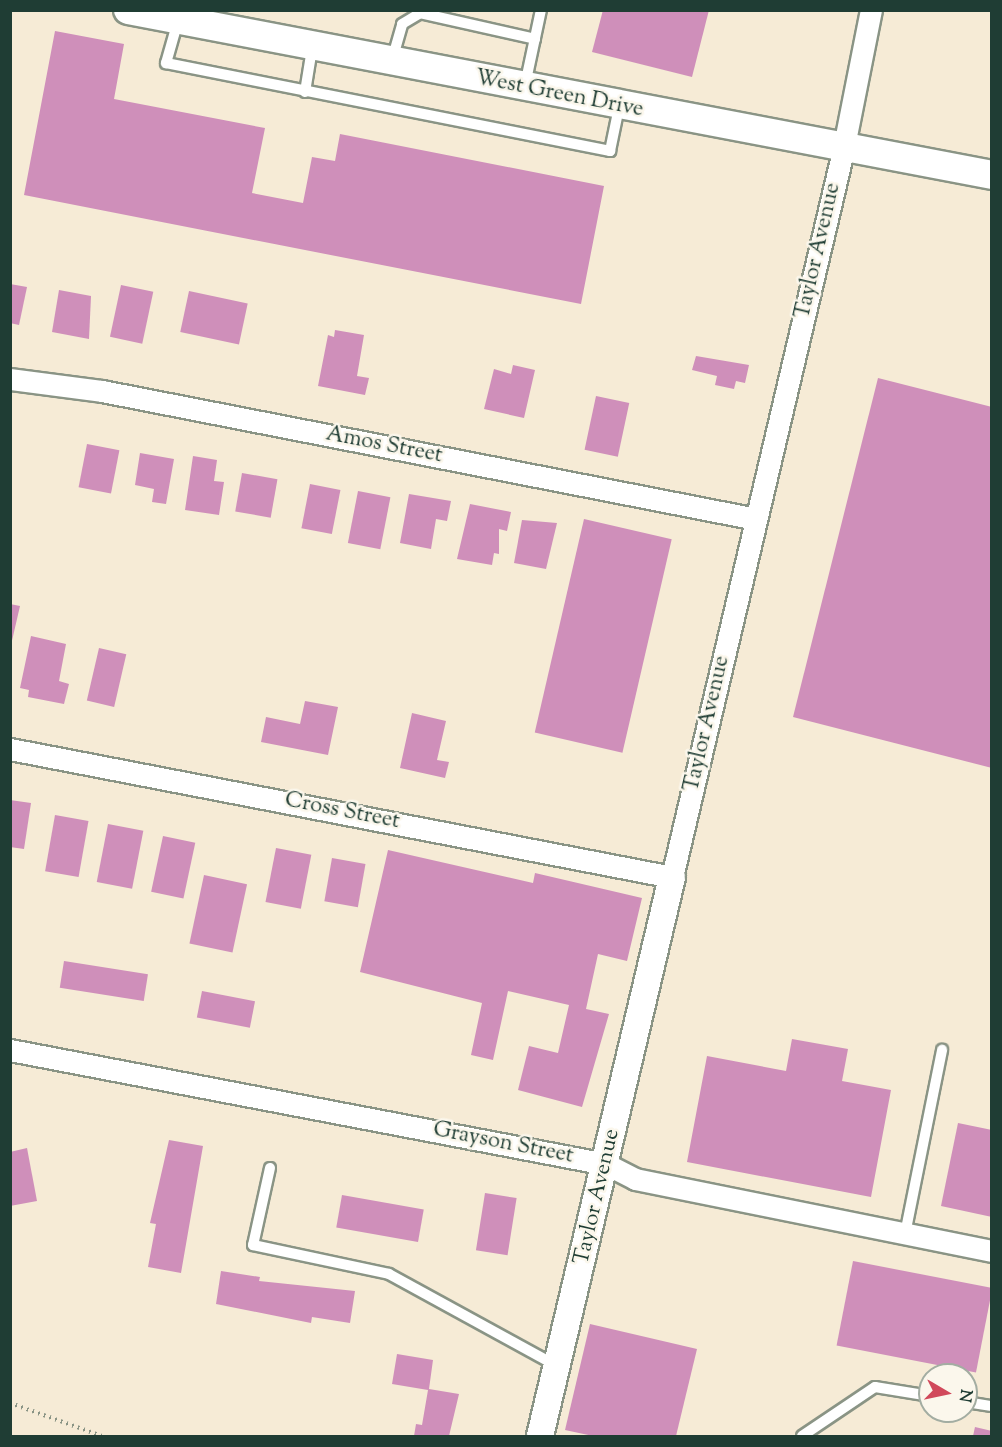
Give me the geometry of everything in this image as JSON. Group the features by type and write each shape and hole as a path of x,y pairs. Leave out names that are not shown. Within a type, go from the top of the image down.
{"main road":[{"name":"West Green Drive","path":"128,10 312,49 843,151 992,175"}],"street":[{"name":"Taylor Avenue","path":"540,1437 843,151 871,10"},
{"name":"Amos Street","path":"10,379 102,391 756,519"},
{"name":"Cross Street","path":"10,749 672,877"},
{"name":"Grayson Street","path":"10,1050 606,1164 635,1179 992,1251"}],"lane":[{"path":"524,88 541,10"},
{"path":"392,63 402,24 420,13 535,39"},
{"path":"178,21 166,63 305,92 610,151 619,107"},
{"path":"305,92 312,49"},
{"path":"905,1234 942,1050"},
{"path":"270,1168 253,1245 389,1274 557,1366"},
{"path":"802,1437 875,1387 918,1394"}],"path":[{"path":"10,1403 102,1437"}],"building":[{"path":"603,10 709,10 692,77 592,52"},
{"path":"55,31 124,44 114,99 265,128 252,193 303,203 312,157 335,161 340,134 604,186 581,304 24,195"},
{"path":"10,284 27,287 19,325 10,323"},
{"path":"121,285 153,292 142,344 110,337"},
{"path":"59,290 91,296 89,339 52,332"},
{"path":"189,291 248,303 239,345 180,332"},
{"path":"335,330 364,335 357,376 369,378 365,395 318,386 328,335 334,337"},
{"path":"696,356 749,365 745,383 736,381 734,389 715,385 717,376 692,370"},
{"path":"513,365 535,370 524,418 484,409 494,369 511,374"},
{"path":"878,378 992,407 992,768 793,717"},
{"path":"596,396 629,403 618,457 585,450"},
{"path":"87,444 119,450 111,493 79,487"},
{"path":"140,453 174,459 166,504 152,502 154,489 135,485"},
{"path":"193,456 217,460 214,481 224,482 219,515 185,510"},
{"path":"242,473 277,479 271,518 235,511"},
{"path":"310,484 340,490 332,534 301,528"},
{"path":"358,491 390,497 380,549 348,543"},
{"path":"409,494 451,501 447,521 436,519 431,549 400,543"},
{"path":"470,504 511,512 507,531 499,529 499,554 494,553 492,565 457,559"},
{"path":"584,519 672,539 622,753 535,732"},
{"path":"522,520 557,523 546,569 514,563"},
{"path":"10,604 20,606 11,645 10,645"},
{"path":"31,636 66,644 59,681 69,684 64,704 28,697 29,690 20,688"},
{"path":"99,648 126,654 114,707 87,701"},
{"path":"305,701 338,707 328,755 261,742 266,717 300,724"},
{"path":"412,713 446,721 437,760 449,762 445,778 400,768"},
{"path":"10,800 31,803 24,849 10,847"},
{"path":"55,815 88,821 79,877 45,871"},
{"path":"108,824 143,831 132,889 97,882"},
{"path":"163,836 195,843 183,899 151,892"},
{"path":"276,848 311,855 301,909 266,902"},
{"path":"388,850 533,883 535,873 642,898 627,961 598,954 586,1009 609,1014 582,1107 518,1090 529,1046 558,1053 569,1005 508,991 493,1060 471,1055 482,1003 360,972"},
{"path":"332,858 365,864 358,907 324,901"},
{"path":"204,875 247,884 232,953 189,943"},
{"path":"64,961 148,974 144,1001 60,988"},
{"path":"202,991 255,1001 250,1028 197,1018"},
{"path":"792,1039 848,1049 842,1081 891,1090 871,1197 687,1162 707,1056 786,1071"},
{"path":"958,1123 992,1130 992,1217 941,1206"},
{"path":"169,1140 203,1146 181,1273 148,1267 156,1224 150,1223"},
{"path":"27,1148 37,1201 10,1206 10,1152"},
{"path":"485,1193 517,1198 508,1255 476,1250"},
{"path":"342,1195 424,1209 418,1242 336,1227"},
{"path":"853,1261 992,1288 978,1363 927,1363 837,1345"},
{"path":"221,1271 260,1277 259,1281 355,1291 350,1323 312,1317 311,1323 216,1304"},
{"path":"590,1324 697,1349 676,1436 593,1436 565,1430"},
{"path":"397,1354 433,1360 429,1389 459,1394 449,1436 414,1436 416,1424 422,1425 428,1390 392,1384"},
{"path":"975,1427 992,1431 992,1436 973,1436"}]}
